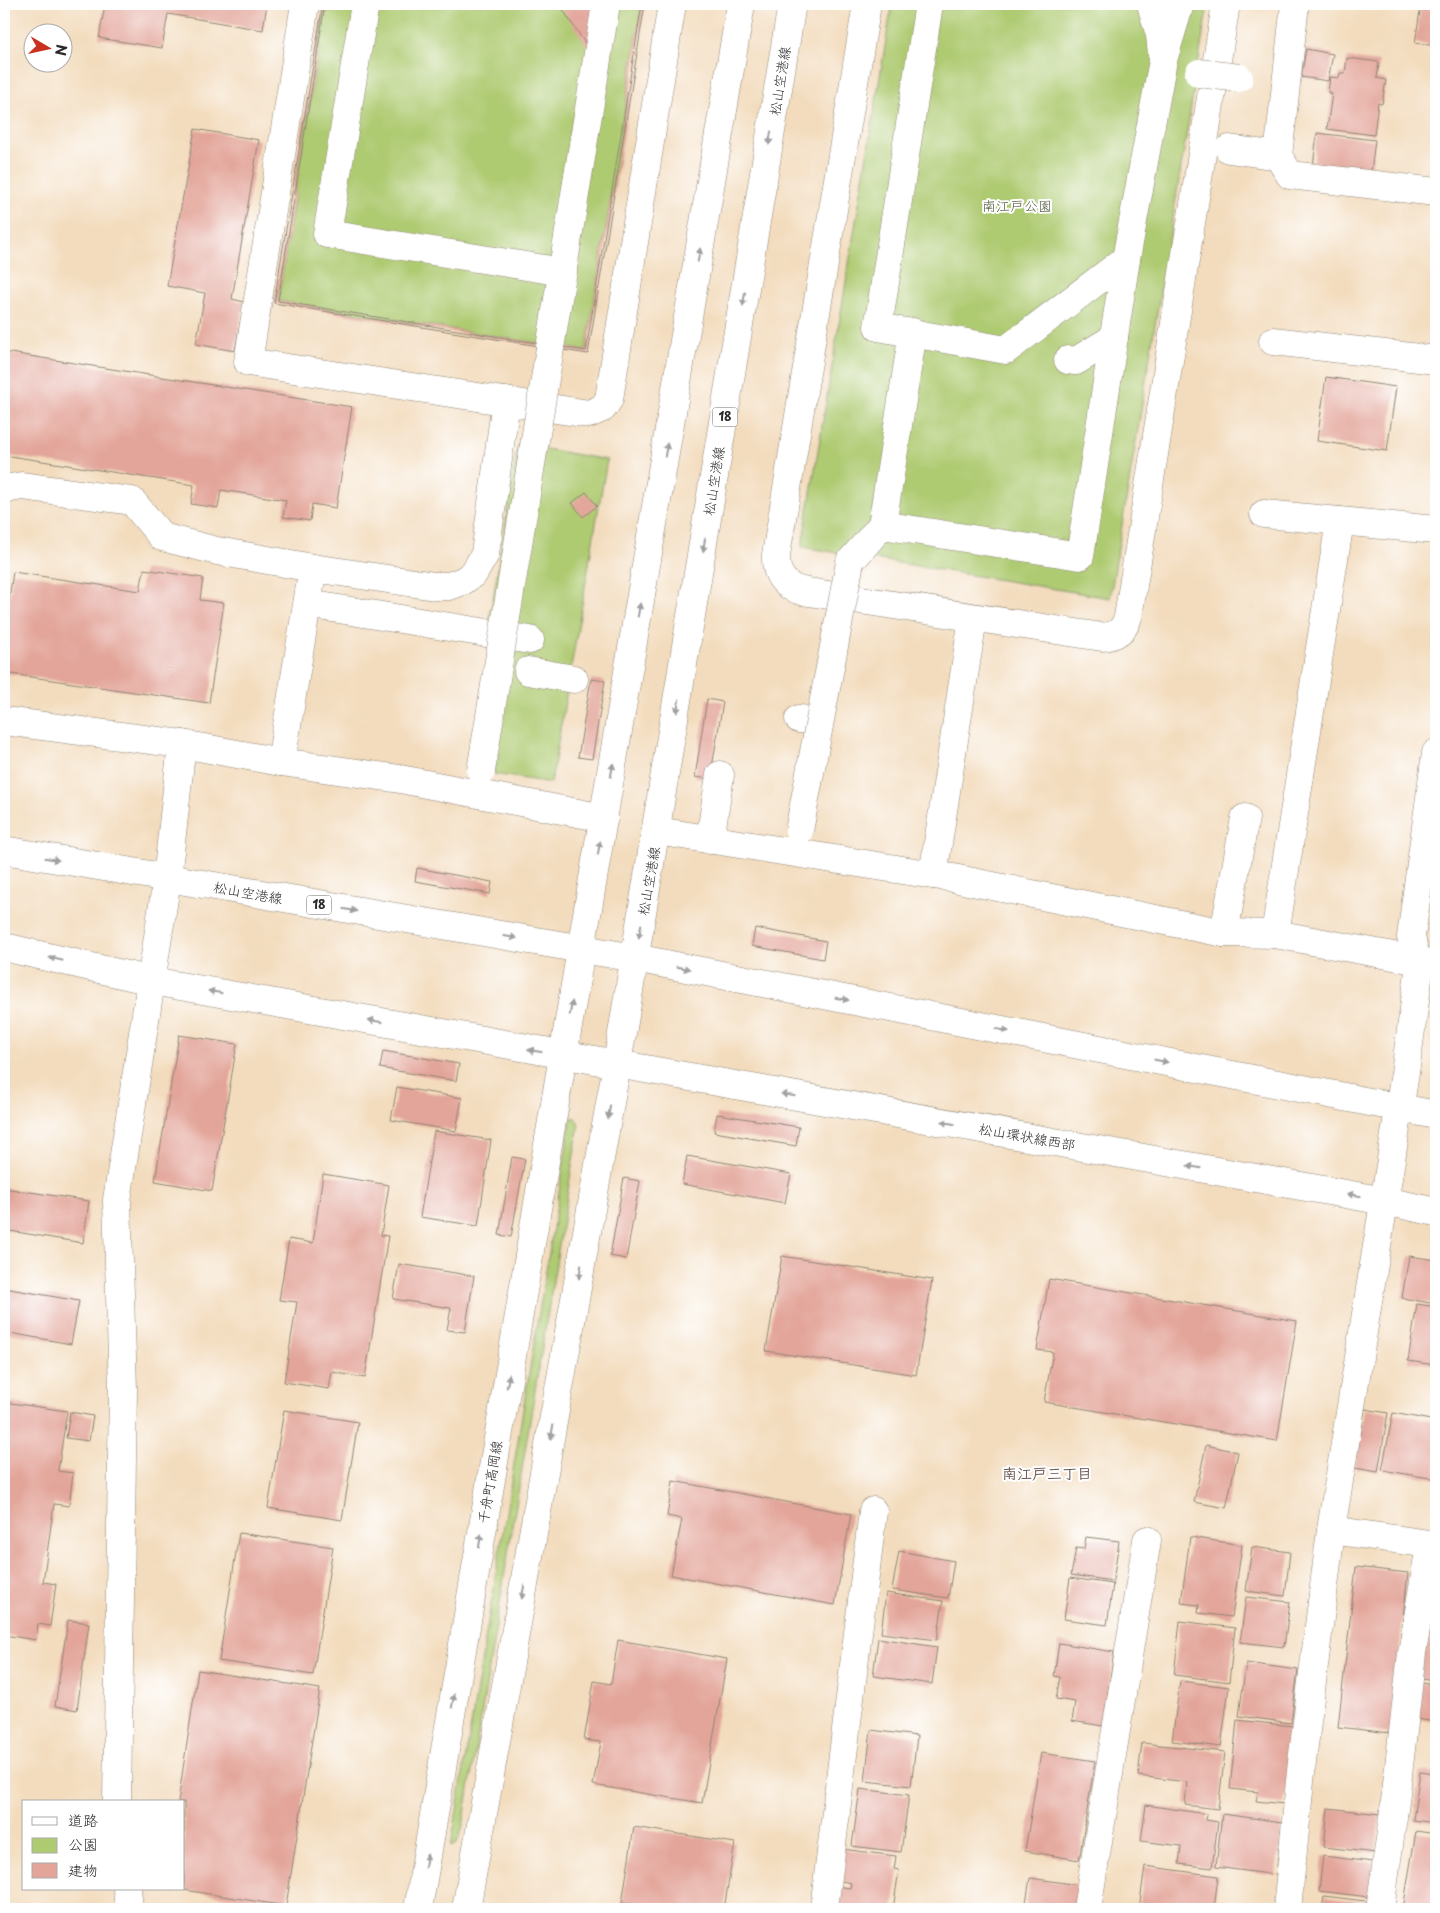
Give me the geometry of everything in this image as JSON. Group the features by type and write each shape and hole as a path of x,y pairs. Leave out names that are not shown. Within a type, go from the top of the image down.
{"street":[{"path":"305,4 248,362 590,414 603,408 609,399 672,4"},
{"path":"365,4 328,234 563,272"},
{"path":"479,783 509,669 550,348 606,4"},
{"path":"563,1056 741,4"},
{"name":"松山空港線","path":"617,1064 657,831 792,4"},
{"path":"867,4 776,555 779,575 785,583 802,591 1102,637 1117,633 1127,621 1226,4"},
{"path":"929,4 878,327 1018,352 1126,259"},
{"path":"1151,4 1160,35 1162,64"},
{"path":"882,525 1080,556 1126,259 1162,64 1180,4"},
{"path":"1294,4 1278,156 1290,174 1436,192"},
{"path":"1162,64 1199,73 1239,78"},
{"path":"1228,149 1278,156"},
{"path":"797,842 809,720 850,562 882,525 913,332"},
{"path":"1104,398 1072,360 1114,338"},
{"path":"1273,341 1436,360"},
{"path":"4,491 22,486 132,501 162,537 217,550 313,568 435,586 456,584 474,573 485,554 506,402"},
{"path":"1264,514 1436,530"},
{"path":"1275,934 1340,521"},
{"path":"281,762 313,568"},
{"path":"308,604 530,640"},
{"path":"933,875 973,618"},
{"path":"509,669 574,679"},
{"path":"4,720 182,744 281,762 400,779 479,783 604,818"},
{"path":"117,1800 124,1389 117,1200 167,879 182,744"},
{"path":"1426,963 1411,937 1436,753"},
{"path":"710,840 720,775"},
{"path":"1224,933 1245,818"},
{"path":"657,831 710,840 797,842 837,848 933,875 1224,933 1275,934 1426,963"},
{"name":"松山空港線","path":"4,850 635,958"},
{"path":"4,947 152,981 563,1056 617,1064 466,1909"},
{"path":"635,958 1436,1114"},
{"path":"1287,1909 1302,1762 1331,1530 1385,1200 1419,972 1426,963"},
{"name":"千舟町高岡線","path":"418,1909 563,1056"},
{"name":"松山環状線西部","path":"617,1064 1385,1200 1436,1212"},
{"path":"824,1909 873,1511"},
{"path":"1331,1530 1433,1545 1412,1653 1394,1810 1380,1909"},
{"path":"1087,1909 1147,1540"},
{"path":"127,1890 129,1909"}],"green space":[{"path":"325,4 642,4 586,351 278,301"},
{"name":"南江戸公園","path":"892,4 1208,4 1110,598 802,547"},
{"path":"518,444 607,460 551,783 494,774 489,623"},
{"path":"574,1117 579,1124 463,1826 457,1843 451,1846 571,1119"}],"building":[{"path":"105,4 267,4 263,30 168,14 162,48 99,38"},
{"path":"323,4 325,4 278,301 586,351 642,4 645,4 588,354 274,303"},
{"path":"559,4 602,4 593,55"},
{"path":"1421,4 1436,4 1436,46 1415,43"},
{"path":"1306,49 1333,54 1328,81 1301,77"},
{"path":"1347,58 1379,62 1377,78 1386,80 1382,104 1378,103 1374,135 1327,129 1332,93 1328,93 1330,77 1339,78 1340,73 1345,73"},
{"path":"195,129 259,140 232,299 244,302 235,351 196,344 205,293 167,286"},
{"path":"1317,133 1375,140 1371,173 1313,167"},
{"path":"4,352 352,407 336,508 312,504 310,521 283,517 286,500 221,490 218,508 191,504 194,485 4,455"},
{"path":"1326,377 1396,387 1387,451 1317,441"},
{"path":"586,492 597,506 583,517 572,503"},
{"path":"144,569 203,578 200,600 224,603 209,703 4,673 4,635 13,572 140,591"},
{"path":"591,679 605,681 592,759 578,757"},
{"path":"707,699 723,702 710,779 695,777"},
{"path":"417,868 492,882 490,894 415,881"},
{"path":"755,928 826,941 823,959 752,946"},
{"path":"179,1035 237,1044 212,1191 155,1181"},
{"path":"383,1051 459,1064 456,1081 380,1068"},
{"path":"397,1087 462,1098 456,1131 391,1120"},
{"path":"717,1114 799,1127 796,1146 714,1132"},
{"path":"434,1131 491,1140 478,1226 420,1217"},
{"path":"687,1156 791,1174 785,1203 682,1184"},
{"path":"512,1157 525,1159 511,1237 499,1235"},
{"path":"323,1174 389,1185 381,1235 388,1236 365,1378 332,1372 329,1389 284,1382 297,1302 279,1300 289,1239 313,1243"},
{"path":"624,1178 640,1181 626,1259 610,1256"},
{"path":"4,1188 89,1201 83,1243 4,1230"},
{"path":"782,1256 932,1280 916,1375 766,1351"},
{"path":"1409,1256 1436,1260 1436,1304 1402,1298"},
{"path":"399,1264 474,1276 465,1332 447,1330 451,1308 393,1299"},
{"path":"1049,1279 1297,1321 1277,1441 1044,1402 1053,1352 1037,1350"},
{"path":"4,1288 79,1301 71,1344 4,1332"},
{"path":"1417,1304 1436,1307 1436,1365 1408,1361"},
{"path":"4,1402 67,1411 58,1471 73,1473 69,1506 54,1504 43,1582 56,1584 50,1626 38,1624 36,1640 4,1635"},
{"path":"1365,1409 1388,1413 1378,1472 1355,1468"},
{"path":"284,1410 358,1422 342,1520 268,1508"},
{"path":"70,1412 93,1416 89,1441 66,1438"},
{"path":"1393,1413 1436,1421 1436,1479 1382,1470"},
{"path":"1206,1445 1238,1452 1226,1508 1194,1502"},
{"path":"673,1481 851,1514 835,1605 671,1575 682,1519 667,1516"},
{"path":"239,1533 333,1547 313,1675 219,1661"},
{"path":"1086,1537 1119,1541 1113,1581 1071,1575 1076,1548 1084,1549"},
{"path":"1190,1537 1242,1545 1232,1617 1198,1613 1199,1605 1181,1603"},
{"path":"1252,1547 1290,1552 1285,1596 1246,1591"},
{"path":"899,1551 954,1561 948,1598 892,1590"},
{"path":"1356,1567 1408,1573 1390,1733 1338,1727"},
{"path":"1070,1578 1113,1584 1107,1625 1064,1619"},
{"path":"886,1593 943,1601 937,1640 881,1633"},
{"path":"1246,1597 1290,1602 1284,1647 1240,1642"},
{"path":"1424,1617 1436,1619 1436,1681 1414,1678"},
{"path":"68,1620 89,1623 77,1710 55,1706"},
{"path":"1180,1621 1235,1628 1229,1682 1174,1675"},
{"path":"878,1638 937,1647 932,1684 873,1676"},
{"path":"618,1640 727,1659 702,1803 593,1785 601,1742 584,1740 594,1681 611,1684"},
{"path":"1059,1643 1114,1652 1103,1726 1072,1721 1075,1702 1056,1699 1060,1677 1054,1676"},
{"path":"1246,1663 1298,1670 1291,1723 1239,1716"},
{"path":"198,1670 320,1689 286,1906 184,1890 185,1800 178,1800"},
{"path":"1180,1681 1229,1687 1221,1747 1172,1741"},
{"path":"1421,1683 1436,1685 1436,1722 1416,1719"},
{"path":"1237,1720 1293,1726 1284,1804 1256,1801 1258,1792 1230,1789"},
{"path":"871,1730 917,1736 911,1786 865,1781"},
{"path":"1142,1743 1225,1752 1218,1809 1185,1805 1187,1782 1138,1776"},
{"path":"1041,1753 1095,1761 1079,1860 1025,1851"},
{"path":"1420,1772 1436,1774 1436,1823 1413,1820"},
{"path":"860,1789 909,1795 901,1852 852,1846"},
{"path":"1146,1805 1207,1814 1206,1820 1218,1822 1212,1868 1179,1864 1181,1846 1141,1841"},
{"path":"1328,1808 1380,1814 1376,1853 1324,1847"},
{"path":"1222,1814 1282,1822 1276,1875 1216,1867"},
{"path":"634,1827 735,1843 724,1909 664,1909 622,1903"},
{"path":"1416,1831 1436,1834 1436,1909 1403,1909"},
{"path":"842,1849 896,1856 894,1869 899,1870 893,1909 833,1909 837,1886 850,1888 851,1883 837,1880"},
{"path":"1323,1856 1373,1862 1369,1897 1319,1891"},
{"path":"1145,1866 1218,1876 1214,1909 1139,1909"},
{"path":"1030,1878 1079,1885 1074,1909 1025,1909"},
{"path":"1324,1896 1373,1902 1372,1909 1322,1909"},
{"path":"1226,1905 1250,1908 1250,1909 1226,1909"}],"district":[{"name":"南江戸三丁目","path":"1047,1474"}]}
